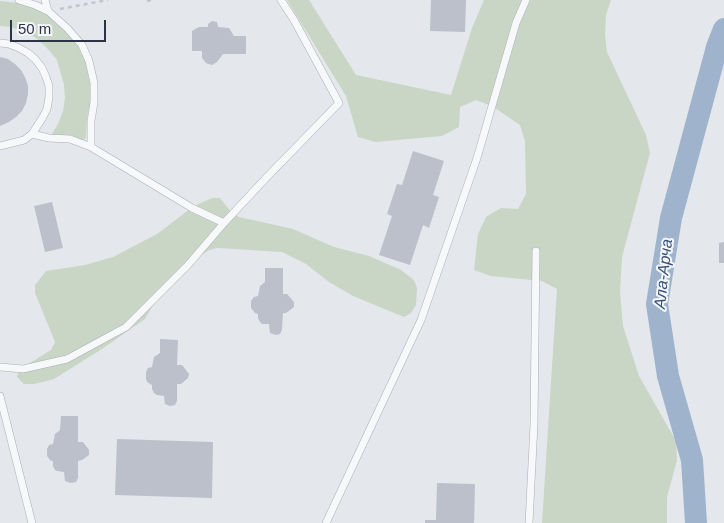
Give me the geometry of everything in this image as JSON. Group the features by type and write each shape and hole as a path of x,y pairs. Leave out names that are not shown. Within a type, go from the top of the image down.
{"lane":[{"path":"19,0 48,11 82,45 89,61 94,83 90,147"},
{"path":"45,0 48,11"},
{"path":"0,367 24,369 67,359 126,328 188,265 224,223 339,103 294,20 281,0"},
{"path":"326,523 421,320 477,158 516,23 526,0"},
{"path":"0,43 9,44 28,53 42,68 49,86 46,110 32,134 24,140 0,146"},
{"path":"32,134 70,140 90,147 192,208 224,223"},
{"path":"529,523 534,424 536,251"},
{"path":"0,396 32,523"}],"path":[{"path":"48,11 108,0"}],"green space":[{"path":"287,0 309,0 356,75 451,95 472,28 484,0 611,0 606,15 605,35 607,52 646,135 650,153 622,257 620,292 623,326 639,376 676,441 677,460 667,497 667,523 542,523 557,289 542,281 491,276 474,270 478,234 486,217 501,208 518,209 526,194 525,141 520,125 492,106 476,100 460,107 459,127 442,136 375,142 358,137 346,96"},
{"path":"0,1 32,7 48,15 78,46 85,61 91,100 87,118 86,138 83,140 70,135 51,135 63,111 65,98 64,85 57,60 36,38 24,31 0,26"},
{"path":"212,198 220,198 232,213 239,217 293,229 334,247 369,256 401,270 414,280 417,288 416,305 411,313 404,317 353,296 329,282 306,264 282,252 217,248 209,250 185,267 155,302 145,319 102,349 54,379 34,384 24,384 17,377 20,369 51,350 55,342 35,293 35,285 46,271 85,265 113,257 157,234 194,206"}],"building":[{"path":"431,0 466,0 465,32 430,31"},
{"path":"212,21 217,22 218,27 229,28 234,36 246,36 246,54 223,54 212,65 206,63 202,58 202,51 192,51 192,31 199,27 208,27 208,24"},
{"path":"0,57 8,59 21,70 28,86 28,94 22,111 9,122 0,126"},
{"path":"413,151 444,161 433,195 439,197 429,228 423,225 410,265 379,255 392,216 387,214 397,184 402,185"},
{"path":"52,202 63,248 45,252 34,206"},
{"path":"724,242 724,263 719,263 719,243"},
{"path":"265,268 283,268 283,294 287,294 294,302 294,307 283,313 282,330 280,334 276,335 270,333 269,324 262,324 258,314 251,308 251,301 254,297 258,296 260,286 265,282"},
{"path":"160,339 178,340 177,365 182,365 189,374 188,378 181,384 177,384 177,401 175,405 170,406 165,404 164,396 154,393 152,385 146,379 148,368 152,367 154,357 160,353"},
{"path":"61,416 78,416 78,442 83,442 89,450 89,455 78,461 78,478 76,482 71,483 65,481 64,472 55,470 53,461 47,456 49,445 53,444 55,434 60,430"},
{"path":"117,439 213,442 212,498 115,495"},
{"path":"437,483 475,484 474,523 425,523 425,520 436,520"}],"waterway":[{"name":"Ала-Арча","path":"696,523 692,460 668,376 657,304 671,218 717,47 724,29"}]}
